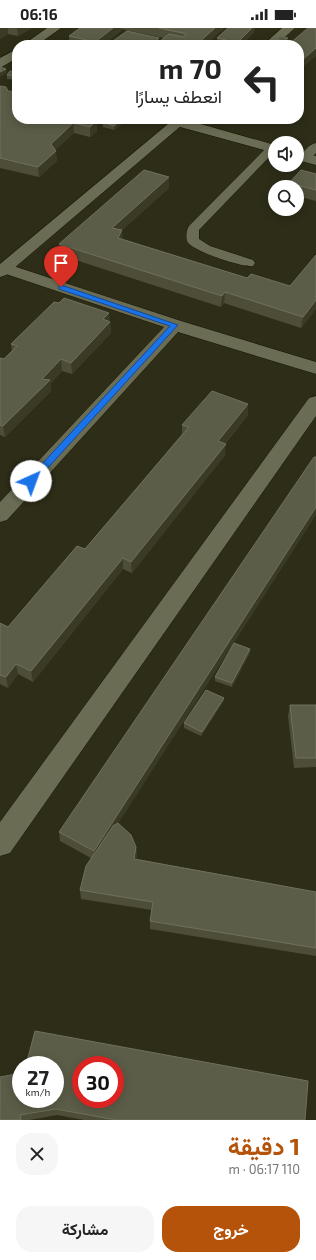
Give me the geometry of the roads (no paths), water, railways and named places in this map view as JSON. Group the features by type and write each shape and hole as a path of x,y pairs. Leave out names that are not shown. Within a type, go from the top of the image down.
{"street":[{"path":"37,40 55,28"},
{"path":"275,40 289,28"},
{"path":"2,270 176,124"},
{"path":"190,124 268,147"},
{"path":"2,270 316,368"},
{"path":"0,515 175,325"},
{"path":"0,844 316,402"}],"lane":[{"path":"306,158 316,146"},
{"path":"249,263 206,249 193,241 193,229 268,154"}]}
